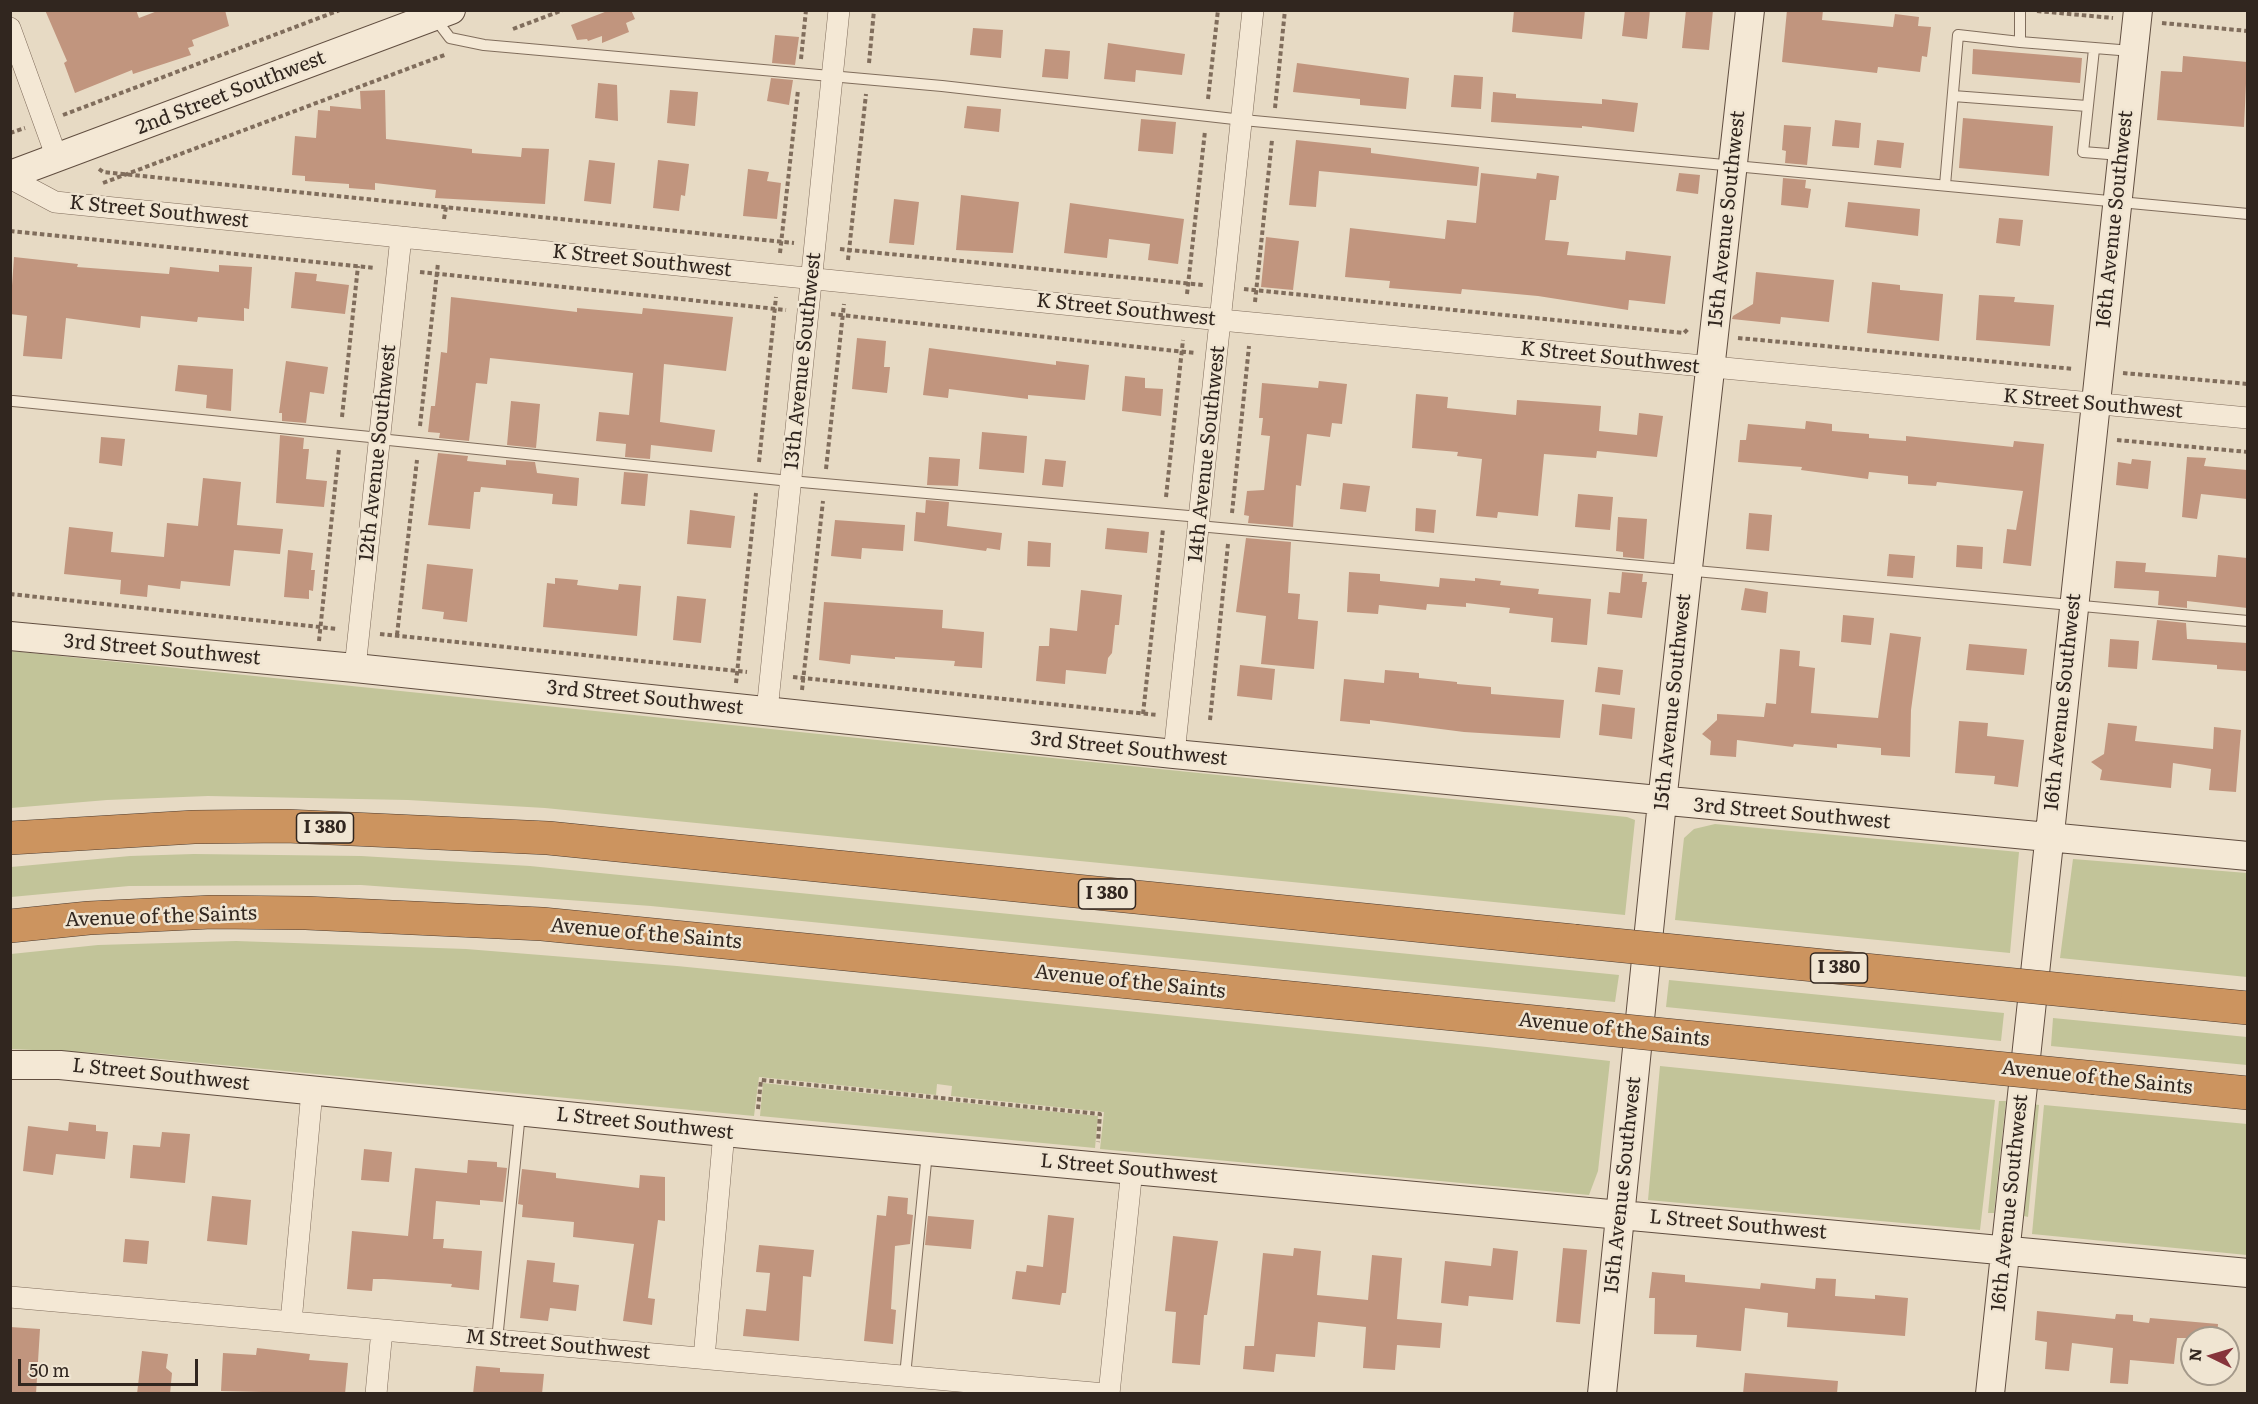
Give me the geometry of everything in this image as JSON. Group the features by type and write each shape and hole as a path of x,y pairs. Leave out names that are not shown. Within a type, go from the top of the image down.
{"highway":[{"name":"I 380","path":"10,838 159,828 286,826 548,838 2247,1008"},
{"name":"Avenue of the Saints","path":"10,926 89,918 212,912 306,912 542,924 2247,1093"}],"street":[{"name":"13th Avenue Southwest","path":"767,711 839,10"},
{"name":"14th Avenue Southwest","path":"1174,754 1253,10"},
{"name":"15th Avenue Southwest","path":"1602,1394 1662,802 1750,10"},
{"name":"2nd Street Southwest","path":"10,176 438,13"},
{"name":"16th Avenue Southwest","path":"1990,1394 2116,201 2138,17"},
{"path":"12,34 57,158"},
{"name":"K Street Southwest","path":"10,176 55,202 1221,320 2247,418"},
{"name":"12th Avenue Southwest","path":"355,668 401,237"},
{"name":"3rd Street Southwest","path":"10,636 355,668 1174,754 1662,802 2247,856"},
{"name":"L Street Southwest","path":"10,1065 60,1065 724,1132 2247,1273"},
{"path":"291,1322 312,1091"},
{"path":"704,1358 724,1132"},
{"path":"1107,1394 1132,1169"},
{"name":"M Street Southwest","path":"10,1297 905,1376 990,1389 1107,1394"},
{"path":"376,1394 382,1330"}],"lane":[{"path":"2020,10 2020,42"},
{"path":"438,13 450,38 476,43 867,80 1243,120 2247,214"},
{"path":"1945,185 1958,35 2133,51"},
{"path":"2094,49 2082,152 2121,155"},
{"path":"1953,96 2087,106"},
{"path":"13,401 1687,571 2247,621"},
{"path":"497,1340 520,1112"},
{"path":"905,1376 927,1150"}],"path":[{"path":"59,116 340,10"},
{"path":"101,184 562,10"},
{"path":"780,254 806,10"},
{"path":"848,261 874,10"},
{"path":"1187,294 1218,10"},
{"path":"1255,303 1286,10"},
{"path":"2034,10 2138,17 2247,31"},
{"path":"11,133 26,128"},
{"path":"95,167 104,172 794,243"},
{"path":"444,219 446,207"},
{"path":"98,240 99,229"},
{"path":"10,231 375,268"},
{"path":"840,249 1206,285"},
{"path":"318,649 358,266"},
{"path":"415,272 786,310"},
{"path":"1241,289 1684,333 1689,328 1690,316"},
{"path":"734,707 776,297"},
{"path":"799,714 844,303"},
{"path":"831,314 1200,353"},
{"path":"1736,337 2081,369"},
{"path":"2116,372 2247,384"},
{"path":"2113,440 2247,452"},
{"path":"10,594 342,630"},
{"path":"376,633 747,672"},
{"path":"793,677 1161,716"},
{"path":"757,1115 761,1080 1100,1114 1097,1149"}],"green space":[{"path":"11,651 1627,817 1635,820 1625,915 545,808 408,800 208,796 107,800 11,808"},
{"path":"1715,824 2019,852 2010,953 1675,920 1684,838 1694,829"},
{"path":"194,854 361,856 530,866 1619,975 1615,1002 651,906 361,885 129,886 11,897 11,867 130,856"},
{"path":"2073,859 2247,873 2247,977 2060,958"},
{"path":"236,941 466,949 677,966 1610,1061 1598,1171 1589,1195 1100,1149 1104,1112 951,1096 952,1086 937,1084 936,1095 759,1077 754,1116 97,1053 11,1049 11,954 98,945"},
{"path":"1669,980 2004,1013 2001,1041 1666,1007"},
{"path":"2053,1018 2247,1037 2247,1065 2051,1046"},
{"path":"1660,1066 1995,1100 1980,1230 1648,1200"},
{"path":"763,1083 1098,1116 1095,1148 760,1116"},
{"path":"1999,1101 2006,1101 1994,1213 1988,1213"},
{"path":"2033,1104 2039,1105 2028,1217 2024,1216"},
{"path":"2044,1105 2247,1124 2247,1255 2032,1234"}],"building":[{"path":"45,10 136,10 139,18 160,10 225,10 229,26 192,40 194,46 188,48 191,55 133,74 132,70 75,93 64,63 67,61"},
{"path":"610,10 631,10 635,19 626,23 629,32 602,43 602,36 588,41 587,39 577,40 571,25"},
{"path":"1514,10 1585,10 1582,39 1512,32"},
{"path":"1625,10 1650,10 1647,39 1622,36"},
{"path":"1686,10 1713,10 1709,50 1682,48"},
{"path":"1787,10 1823,10 1822,20 1893,27 1895,14 1919,17 1918,26 1931,27 1927,57 1922,56 1920,72 1878,67 1877,73 1782,62"},
{"path":"973,28 1003,30 1001,58 970,55"},
{"path":"775,35 799,37 795,65 772,63"},
{"path":"1108,43 1185,54 1182,75 1136,70 1135,82 1104,79"},
{"path":"1045,49 1070,51 1068,79 1042,77"},
{"path":"1973,49 2082,58 2080,83 1972,74"},
{"path":"2183,56 2247,62 2244,127 2157,120 2161,71 2182,72"},
{"path":"1297,63 1409,78 1406,109 1360,105 1360,99 1293,92"},
{"path":"1454,75 1483,77 1481,109 1451,107"},
{"path":"771,78 793,80 789,105 767,101"},
{"path":"598,83 617,85 618,121 595,118"},
{"path":"385,90 386,139 472,149 472,153 521,157 522,148 549,149 545,204 435,198 436,190 375,183 375,190 349,188 349,184 305,181 305,176 292,175 295,136 316,138 318,110 330,111 330,106 361,109 360,91"},
{"path":"670,90 698,92 695,126 667,123"},
{"path":"1493,92 1516,94 1516,98 1602,104 1602,99 1638,103 1634,132 1582,126 1582,128 1491,122"},
{"path":"967,106 1001,109 999,132 964,128"},
{"path":"1963,118 2053,126 2049,176 1959,168"},
{"path":"1141,119 1176,122 1173,154 1138,151"},
{"path":"1835,120 1861,123 1859,148 1832,146"},
{"path":"1784,125 1811,127 1807,165 1785,163 1786,151 1782,150"},
{"path":"1296,140 1371,148 1371,153 1479,167 1477,186 1319,171 1316,207 1289,205"},
{"path":"1877,140 1904,143 1901,168 1874,165"},
{"path":"589,160 615,163 611,204 584,201"},
{"path":"658,160 689,164 685,196 681,195 679,211 653,208"},
{"path":"748,169 769,172 767,181 781,183 777,219 743,216"},
{"path":"1481,173 1536,179 1537,173 1559,176 1556,200 1550,200 1545,240 1569,242 1567,255 1625,260 1626,251 1671,256 1665,304 1629,300 1628,310 1538,296 1462,289 1461,294 1389,288 1390,281 1345,277 1350,228 1445,239 1447,220 1476,223"},
{"path":"1679,173 1700,175 1698,194 1676,191"},
{"path":"1783,178 1806,180 1805,188 1811,189 1808,208 1781,205"},
{"path":"961,195 1019,202 1013,253 956,250"},
{"path":"894,199 919,202 914,245 889,243"},
{"path":"1848,202 1920,209 1918,236 1845,227"},
{"path":"1070,203 1184,219 1178,264 1148,260 1150,244 1109,239 1107,258 1064,253"},
{"path":"1999,218 2023,220 2020,246 1996,243"},
{"path":"1266,237 1299,241 1293,290 1261,287"},
{"path":"14,257 78,264 77,267 169,274 170,267 219,272 219,265 252,267 249,309 244,308 244,321 198,317 197,322 141,316 140,328 66,318 62,359 23,356 27,316 10,314"},
{"path":"295,272 317,274 316,281 349,285 345,314 291,308"},
{"path":"1756,272 1834,280 1829,322 1781,317 1780,324 1732,319 1733,316 1753,304"},
{"path":"1872,282 1900,285 1900,290 1943,294 1939,341 1867,333"},
{"path":"1979,295 2015,297 2014,302 2054,305 2050,346 1976,340"},
{"path":"451,297 577,312 577,308 642,314 643,308 733,317 726,371 664,364 660,422 715,430 712,452 651,445 650,459 625,457 626,444 596,441 599,412 629,415 633,373 490,358 487,384 476,383 469,441 439,438 440,433 428,432 431,406 435,406 441,352 447,353"},
{"path":"857,338 886,341 884,367 890,367 887,393 852,389"},
{"path":"929,348 1056,365 1056,361 1089,365 1085,400 1028,395 1028,399 949,389 948,398 923,395"},
{"path":"286,361 328,367 324,394 310,392 306,423 282,421 282,413 279,413"},
{"path":"178,365 233,369 231,411 206,408 207,395 175,391"},
{"path":"1125,376 1145,378 1145,388 1163,389 1161,416 1122,411"},
{"path":"1319,381 1347,384 1342,424 1332,423 1330,437 1307,434 1301,486 1296,485 1293,527 1248,523 1249,516 1244,515 1247,491 1264,490 1270,436 1261,435 1263,418 1259,418 1262,383 1318,388"},
{"path":"1416,394 1448,397 1447,408 1516,415 1517,400 1601,406 1599,431 1637,435 1639,413 1663,416 1657,457 1597,451 1596,458 1544,454 1538,516 1498,512 1497,518 1476,516 1482,459 1457,456 1458,452 1412,448"},
{"path":"511,401 540,404 536,448 507,445"},
{"path":"1806,421 1832,424 1832,431 1869,434 1869,438 1906,441 1906,436 2013,447 2014,441 2044,444 2031,566 2003,563 2007,529 2016,530 2023,491 1937,482 1936,486 1908,484 1908,476 1869,472 1868,479 1801,470 1802,467 1738,462 1740,440 1746,440 1748,424 1805,429"},
{"path":"982,432 1027,436 1024,473 979,469"},
{"path":"280,435 304,438 303,449 309,449 306,479 327,481 324,507 276,503"},
{"path":"101,437 125,439 122,466 99,463"},
{"path":"438,453 468,456 467,461 506,465 506,460 535,462 537,473 579,478 577,506 552,504 553,494 481,487 480,492 474,492 470,529 428,525"},
{"path":"929,457 960,459 958,486 927,485"},
{"path":"2187,457 2206,458 2204,466 2247,470 2247,499 2201,494 2197,519 2182,517"},
{"path":"1045,459 1066,461 1063,487 1042,485"},
{"path":"2132,459 2151,461 2148,489 2116,485 2118,462 2131,464"},
{"path":"624,472 648,474 645,506 621,504"},
{"path":"203,478 241,482 237,525 283,529 280,554 234,550 230,586 181,581 180,589 148,585 147,597 120,594 121,580 64,574 69,527 113,532 111,552 164,557 167,523 198,526"},
{"path":"1343,483 1370,486 1366,512 1340,509"},
{"path":"1578,494 1613,497 1610,530 1575,527"},
{"path":"926,500 949,502 947,526 1002,533 1000,550 987,548 986,551 914,541 916,512 925,513"},
{"path":"1416,508 1436,510 1434,533 1415,531"},
{"path":"690,510 735,516 731,548 687,544"},
{"path":"1749,513 1772,515 1769,551 1746,549"},
{"path":"1618,517 1647,519 1644,559 1623,557 1623,552 1616,551"},
{"path":"835,520 905,525 903,551 862,548 861,559 831,556"},
{"path":"1107,528 1149,532 1147,553 1105,549"},
{"path":"1246,538 1291,542 1288,593 1300,594 1298,619 1318,621 1314,669 1261,664 1266,616 1236,612"},
{"path":"1028,541 1051,543 1050,567 1027,566"},
{"path":"1957,545 1983,547 1982,569 1956,567"},
{"path":"288,550 313,553 311,570 315,570 313,591 309,590 309,599 284,597"},
{"path":"1889,554 1915,556 1913,578 1887,576"},
{"path":"2218,555 2247,558 2247,608 2187,601 2187,608 2158,605 2159,591 2114,588 2116,561 2146,563 2145,572 2216,577"},
{"path":"427,564 473,569 467,622 443,619 444,612 422,609"},
{"path":"1349,572 1380,574 1380,581 1439,587 1440,578 1475,581 1475,578 1501,581 1500,585 1539,589 1538,594 1591,599 1587,645 1551,642 1553,618 1509,613 1510,608 1466,603 1466,607 1427,604 1426,610 1379,605 1378,614 1347,612"},
{"path":"1622,572 1643,574 1642,582 1647,582 1642,618 1607,614 1609,592 1620,593"},
{"path":"555,578 578,580 577,585 618,590 619,584 641,586 637,636 543,627 547,583 555,584"},
{"path":"1745,588 1768,592 1766,613 1741,610"},
{"path":"1081,590 1122,595 1119,625 1115,625 1112,653 1108,658 1106,674 1066,670 1065,684 1036,681 1039,646 1049,646 1050,628 1077,631"},
{"path":"677,596 706,599 701,643 673,640"},
{"path":"824,602 943,610 942,628 984,632 982,668 954,666 955,661 895,657 895,659 851,655 850,664 819,660"},
{"path":"1843,615 1874,618 1871,645 1841,642"},
{"path":"2157,620 2186,623 2187,639 2247,643 2246,671 2217,669 2217,665 2152,660"},
{"path":"1890,633 1921,637 1911,710 1910,757 1881,755 1881,748 1837,744 1837,748 1794,744 1793,747 1737,740 1736,757 1710,755 1711,741 1702,734 1717,720 1717,714 1764,717 1766,703 1776,704 1780,649 1800,651 1799,666 1815,668 1811,713 1878,718"},
{"path":"2110,639 2139,641 2137,669 2108,667"},
{"path":"1969,644 2027,649 2024,675 1966,670"},
{"path":"1240,665 1275,669 1272,700 1237,696"},
{"path":"1598,667 1623,670 1620,695 1595,692"},
{"path":"1385,670 1419,673 1419,678 1491,687 1491,694 1564,700 1560,738 1464,732 1370,720 1370,724 1340,721 1344,679 1384,683"},
{"path":"1602,704 1635,708 1632,739 1599,735"},
{"path":"1959,721 1988,723 1987,736 2024,740 2018,787 1994,784 1995,776 1955,773"},
{"path":"2108,723 2137,726 2135,741 2213,749 2214,727 2241,730 2236,792 2209,790 2211,769 2173,763 2171,788 2100,780 2102,770 2091,762 2104,754"},
{"path":"69,1122 96,1125 96,1131 108,1132 105,1159 56,1154 53,1175 23,1171 28,1126 68,1131"},
{"path":"162,1132 190,1134 185,1183 130,1178 133,1145 160,1147"},
{"path":"364,1149 392,1152 389,1182 361,1180"},
{"path":"468,1160 497,1162 497,1167 507,1168 503,1202 480,1200 480,1205 436,1201 433,1239 444,1239 443,1248 482,1251 479,1290 451,1287 452,1284 384,1279 373,1279 372,1291 347,1289 352,1231 408,1236 415,1168 467,1173"},
{"path":"522,1169 556,1173 556,1178 639,1188 640,1175 665,1177 665,1221 658,1220 648,1298 655,1299 652,1325 623,1321 634,1244 573,1237 574,1222 522,1217 523,1205 518,1204"},
{"path":"212,1196 251,1200 247,1245 207,1241"},
{"path":"888,1196 908,1198 907,1214 913,1215 910,1244 895,1246 891,1309 896,1310 893,1344 864,1341 877,1215 886,1216"},
{"path":"1048,1215 1074,1218 1066,1293 1062,1293 1060,1305 1012,1299 1016,1271 1026,1272 1027,1265 1043,1267"},
{"path":"928,1216 974,1220 971,1249 925,1245"},
{"path":"1173,1236 1218,1241 1207,1315 1204,1315 1200,1365 1172,1363 1176,1312 1165,1311"},
{"path":"125,1239 149,1241 147,1264 123,1262"},
{"path":"759,1245 814,1250 811,1277 803,1276 799,1341 743,1336 746,1309 766,1311 770,1273 756,1272"},
{"path":"1294,1248 1321,1251 1317,1295 1368,1300 1372,1255 1402,1258 1397,1319 1442,1323 1440,1348 1397,1345 1395,1370 1363,1368 1366,1327 1318,1322 1315,1357 1276,1354 1274,1372 1243,1369 1245,1346 1254,1346 1263,1253 1293,1256"},
{"path":"1493,1248 1518,1251 1513,1300 1469,1296 1468,1306 1441,1303 1445,1261 1491,1266"},
{"path":"1563,1248 1587,1250 1580,1324 1556,1322"},
{"path":"527,1260 555,1263 553,1282 579,1285 576,1311 550,1308 548,1321 520,1318"},
{"path":"1652,1272 1685,1275 1685,1282 1760,1289 1761,1283 1815,1289 1816,1278 1836,1279 1835,1296 1875,1299 1875,1295 1908,1298 1905,1336 1787,1327 1788,1313 1745,1308 1741,1351 1696,1347 1697,1335 1654,1334 1655,1298 1649,1298"},
{"path":"2037,1311 2115,1319 2116,1314 2133,1315 2133,1321 2149,1323 2150,1318 2218,1324 2218,1326 2180,1326 2180,1338 2177,1338 2174,1364 2130,1360 2128,1384 2110,1383 2113,1348 2072,1343 2069,1371 2045,1369 2047,1342 2035,1340"},
{"path":"10,1327 40,1329 36,1394 10,1392"},
{"path":"257,1348 310,1354 309,1360 348,1363 345,1394 221,1391 223,1353 256,1355"},
{"path":"142,1351 168,1354 166,1368 172,1373 170,1394 137,1394"},
{"path":"476,1366 500,1368 500,1372 544,1374 542,1394 473,1394"},
{"path":"1745,1373 1838,1381 1837,1394 1743,1394"}]}
